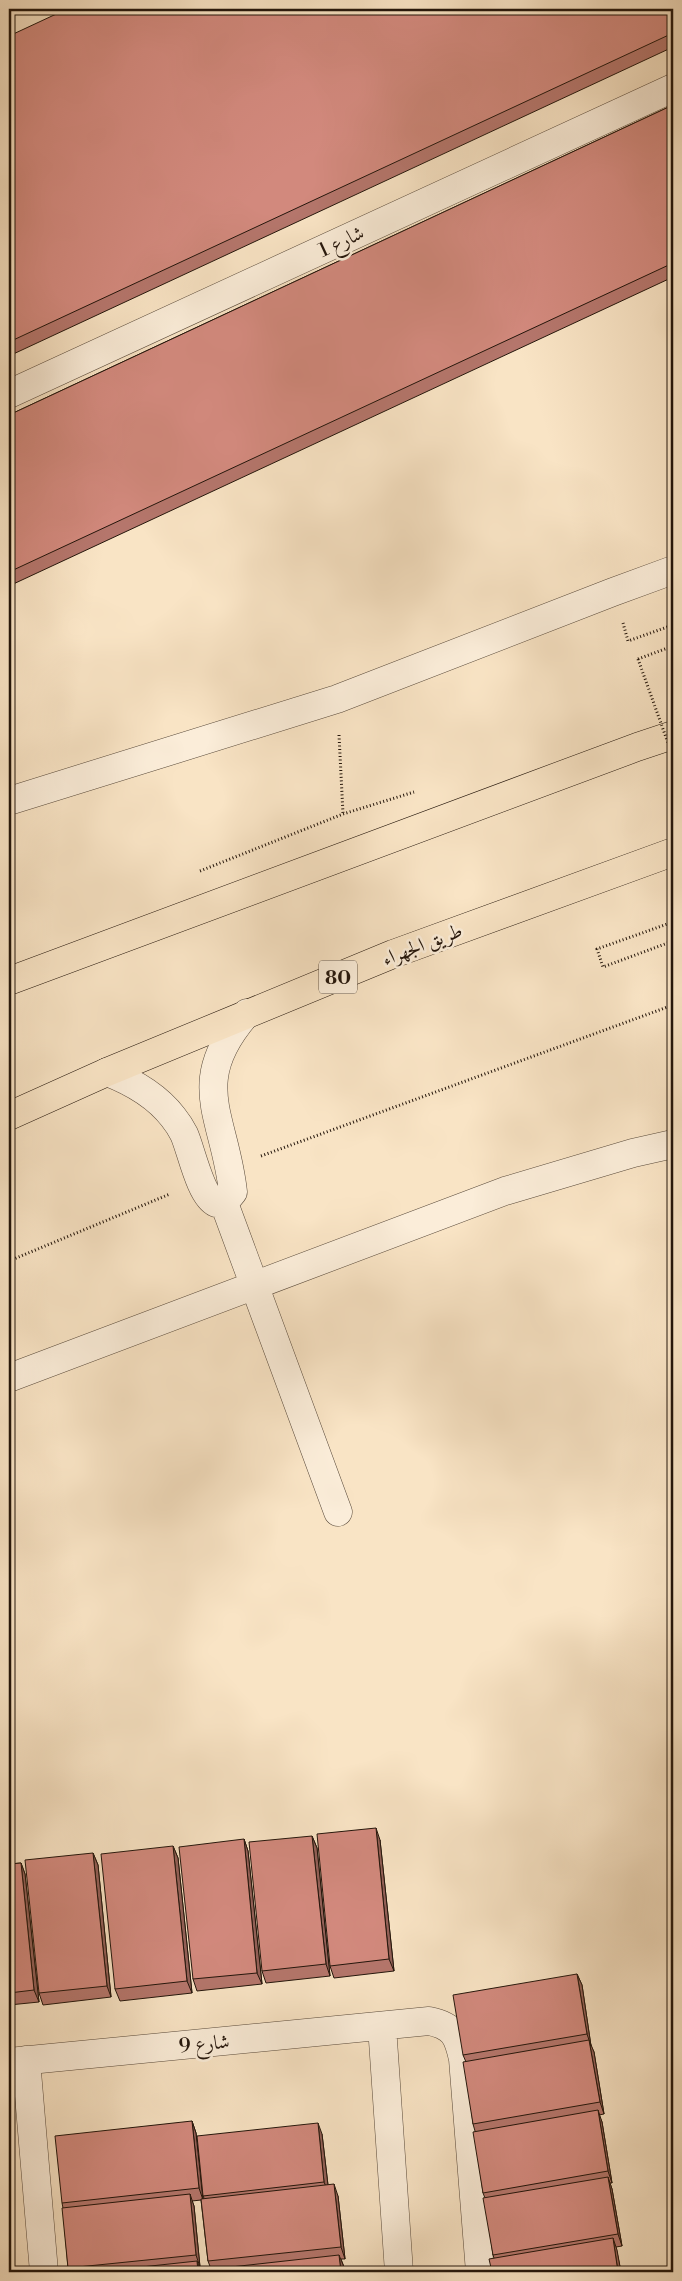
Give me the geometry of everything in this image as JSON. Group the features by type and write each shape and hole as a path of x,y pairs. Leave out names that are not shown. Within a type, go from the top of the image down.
{"highway":[{"path":"9,981 628,750 673,735"},
{"name":"طريق الجهراء","path":"9,1116 107,1072 393,954 673,852"}],"street":[{"name":"شارع 1","path":"9,394 673,88"},
{"path":"9,801 337,700 673,570"},
{"path":"224,1203 233,1192 231,1168 214,1106 213,1078 225,1043 247,1014"},
{"path":"107,1072 127,1080 144,1090 173,1117 183,1132 200,1181 210,1197 217,1203 224,1203"},
{"path":"9,1378 504,1191 633,1153 673,1144"},
{"path":"224,1203 338,1512"},
{"name":"شارع 9","path":"44,2272 17,2061 429,2021 440,2023 452,2029 460,2043 463,2059 480,2272"},
{"path":"382,2026 399,2272"}],"path":[{"path":"628,641 673,625"},
{"path":"673,646 638,659 673,758"},
{"path":"337,700 343,814"},
{"path":"673,922 597,949 603,966 673,941"},
{"path":"231,1168 673,1005"},
{"path":"9,1261 200,1181"}],"building":[{"path":"67,9 673,9 673,33 9,342 9,36"},
{"path":"673,105 673,263 9,572 9,415"},
{"path":"669,1562 673,1562 673,1607"},
{"path":"376,1828 389,1959 330,1966 317,1834"},
{"path":"312,1836 326,1964 262,1971 249,1842"},
{"path":"244,1839 257,1973 193,1979 179,1847"},
{"path":"173,1846 187,1981 115,1989 101,1854"},
{"path":"93,1853 107,1986 39,1993 25,1860"},
{"path":"21,1863 34,1990 9,1993 9,1864"},
{"path":"577,1974 587,2034 463,2055 453,1995"},
{"path":"589,2040 600,2102 473,2124 463,2062"},
{"path":"598,2110 608,2171 483,2193 473,2132"},
{"path":"192,2121 199,2188 62,2203 55,2136"},
{"path":"318,2123 324,2182 203,2196 197,2136"},
{"path":"608,2177 618,2234 493,2255 483,2198"},
{"path":"334,2184 341,2247 208,2261 201,2199"},
{"path":"190,2194 196,2255 68,2268 62,2208"},
{"path":"613,2238 618,2272 492,2272 489,2259"},
{"path":"339,2255 341,2272 205,2272 204,2270"},
{"path":"197,2261 198,2272 95,2272"}]}
